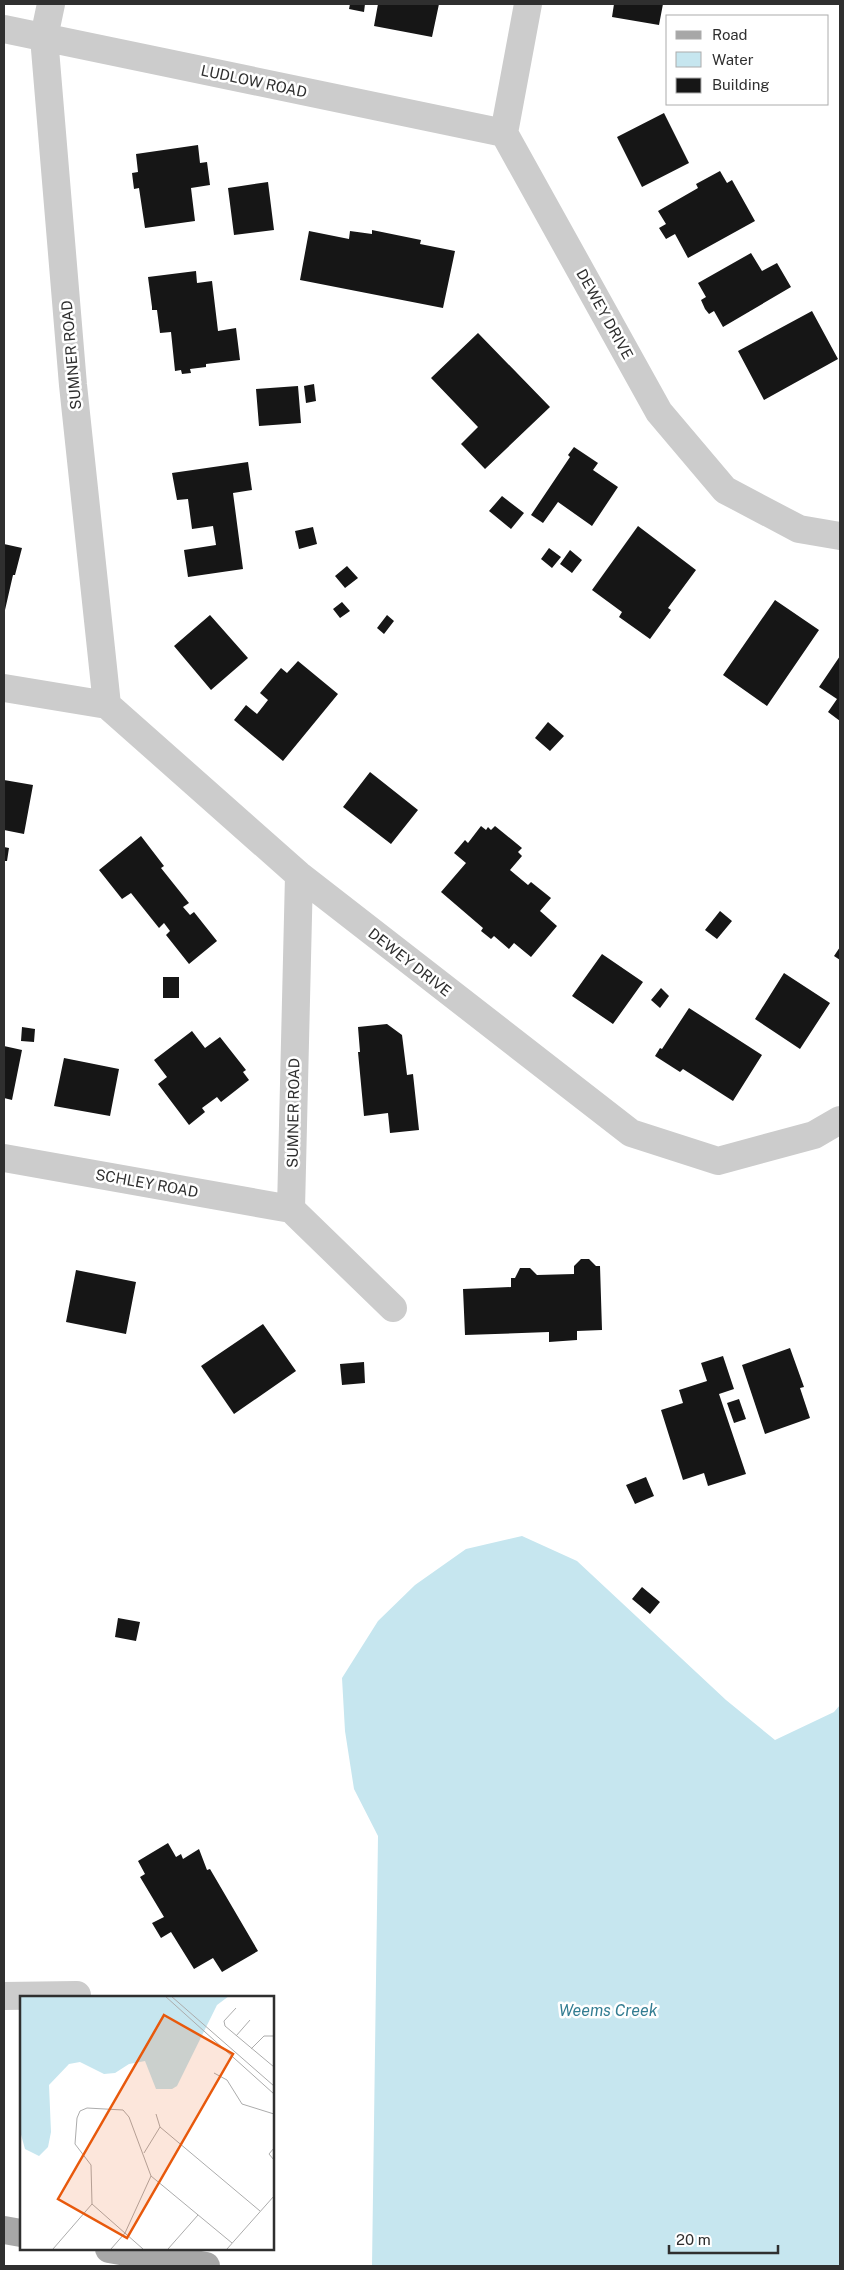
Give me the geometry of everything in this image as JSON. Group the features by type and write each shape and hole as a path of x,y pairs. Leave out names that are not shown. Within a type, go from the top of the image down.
{"main road":[{"path":"4,2230 20,2233"},
{"path":"115,2250 206,2266"}],"street":[{"name":"SUMNER ROAD","path":"50,4 44,37 73,385 107,705"},
{"path":"504,133 528,4"},
{"name":"LUDLOW ROAD","path":"4,29 504,133"},
{"name":"DEWEY DRIVE","path":"504,133 659,412 725,490 799,529 840,536"},
{"path":"4,688 107,705"},
{"name":"DEWEY DRIVE","path":"107,705 299,875 631,1133 718,1161 814,1135 840,1120"},
{"name":"SUMNER ROAD","path":"291,1209 299,875"},
{"name":"SCHLEY ROAD","path":"4,1158 291,1209"},
{"path":"291,1209 393,1308"},
{"path":"4,1996 77,1995"}],"water":[{"name":"Weems Creek","path":"522,1536 577,1561 726,1700 775,1740 834,1712 840,1705 840,2266 372,2266 378,1836 354,1789 345,1731 342,1678 378,1621 415,1585 466,1549"}],"building":[{"path":"350,4 365,4 364,12 349,9"},
{"path":"378,4 439,4 432,37 374,26"},
{"path":"614,4 663,4 659,25 612,17"},
{"path":"664,113 689,163 642,187 617,137"},
{"path":"198,145 200,163 207,162 210,185 191,188 195,221 145,228 139,188 134,189 132,173 138,172 136,154"},
{"path":"720,171 727,183 732,180 755,221 688,258 675,234 666,239 659,228 666,224 658,211 698,188 696,184"},
{"path":"268,182 274,230 234,235 228,188"},
{"path":"372,230 421,240 420,244 455,251 443,308 300,280 309,231 349,239 350,231 372,234"},
{"path":"751,253 762,271 777,263 791,287 723,327 714,311 709,314 705,309 701,300 706,297 698,283"},
{"path":"196,271 197,283 212,281 218,331 236,328 240,360 206,364 206,367 190,369 191,373 182,374 181,370 175,371 171,332 160,333 157,310 152,310 148,277"},
{"path":"812,311 838,359 764,400 738,351"},
{"path":"478,333 550,407 485,469 461,444 478,427 431,378"},
{"path":"314,384 316,401 306,403 304,386"},
{"path":"298,386 301,423 259,426 256,389"},
{"path":"574,447 598,463 593,470 618,487 592,526 558,502 543,523 531,515 570,457 568,455"},
{"path":"248,462 252,490 233,493 243,569 188,577 184,550 216,545 213,526 192,529 188,499 177,500 172,473"},
{"path":"502,496 524,513 511,529 489,511"},
{"path":"638,526 696,570 668,608 671,610 650,639 619,617 622,612 592,590"},
{"path":"313,527 317,544 299,549 295,531"},
{"path":"4,544 22,548 15,575 13,575 5,610"},
{"path":"549,548 561,557 552,568 541,559"},
{"path":"570,550 582,560 572,573 560,564"},
{"path":"347,566 358,578 345,588 335,576"},
{"path":"775,600 819,630 767,706 723,675"},
{"path":"342,602 350,611 340,618 333,609"},
{"path":"210,615 248,658 211,690 174,646"},
{"path":"387,615 394,621 384,634 377,628"},
{"path":"840,656 840,721 828,712 837,699 819,687"},
{"path":"298,661 338,694 283,761 234,720 246,705 257,714 268,700 260,693 281,668 287,673"},
{"path":"548,722 564,736 550,751 535,738"},
{"path":"370,772 418,810 391,844 343,807"},
{"path":"4,780 33,785 24,834 4,830"},
{"path":"481,826 486,830 488,827 491,830 495,826 522,848 518,852 522,856 510,870 528,885 531,882 551,898 540,911 557,926 531,957 514,943 509,949 494,936 491,939 481,931 483,928 441,892 466,863 454,853 465,840 468,843"},
{"path":"141,836 164,866 161,868 189,903 183,907 190,915 194,912 217,941 189,964 166,935 170,931 164,923 159,928 131,893 122,899 99,870"},
{"path":"4,847 9,848 7,861 4,861"},
{"path":"720,911 732,921 717,939 705,930"},
{"path":"840,947 840,960 834,956"},
{"path":"602,954 643,982 613,1024 572,996"},
{"path":"784,973 830,1003 800,1049 755,1019"},
{"path":"163,977 179,977 179,998 163,998"},
{"path":"661,988 669,996 660,1008 651,1000"},
{"path":"689,1008 762,1055 733,1101 683,1069 680,1072 655,1056 660,1048 662,1049"},
{"path":"387,1024 402,1035 407,1075 413,1074 419,1130 390,1133 388,1113 364,1116 358,1052 360,1052 358,1027"},
{"path":"22,1027 35,1029 34,1042 21,1041"},
{"path":"192,1031 205,1048 220,1037 246,1070 243,1072 249,1080 221,1102 217,1097 202,1108 205,1112 189,1125 158,1084 167,1077 154,1060"},
{"path":"4,1046 22,1050 12,1100 4,1098"},
{"path":"64,1058 119,1069 110,1116 54,1106"},
{"path":"581,1259 589,1259 596,1266 600,1266 602,1330 577,1331 577,1340 549,1342 549,1332 465,1335 463,1289 511,1287 511,1278 515,1278 520,1268 530,1268 537,1275 574,1274 574,1266"},
{"path":"76,1270 136,1282 126,1334 66,1322"},
{"path":"263,1324 296,1371 234,1414 201,1366"},
{"path":"790,1348 804,1387 800,1388 810,1418 765,1434 742,1365"},
{"path":"723,1356 734,1389 719,1394 746,1474 708,1486 704,1473 683,1480 661,1410 683,1403 679,1390 707,1381 701,1363"},
{"path":"364,1362 365,1383 342,1385 340,1364"},
{"path":"739,1399 746,1419 734,1423 727,1403"},
{"path":"646,1477 654,1496 635,1504 626,1485"},
{"path":"642,1587 660,1602 650,1614 632,1599"},
{"path":"118,1618 140,1622 136,1641 115,1637"},
{"path":"168,1843 176,1857 181,1854 183,1859 199,1849 207,1870 210,1869 258,1951 222,1972 213,1958 194,1969 171,1932 161,1938 152,1923 164,1917 140,1877 145,1874 138,1861"}]}
